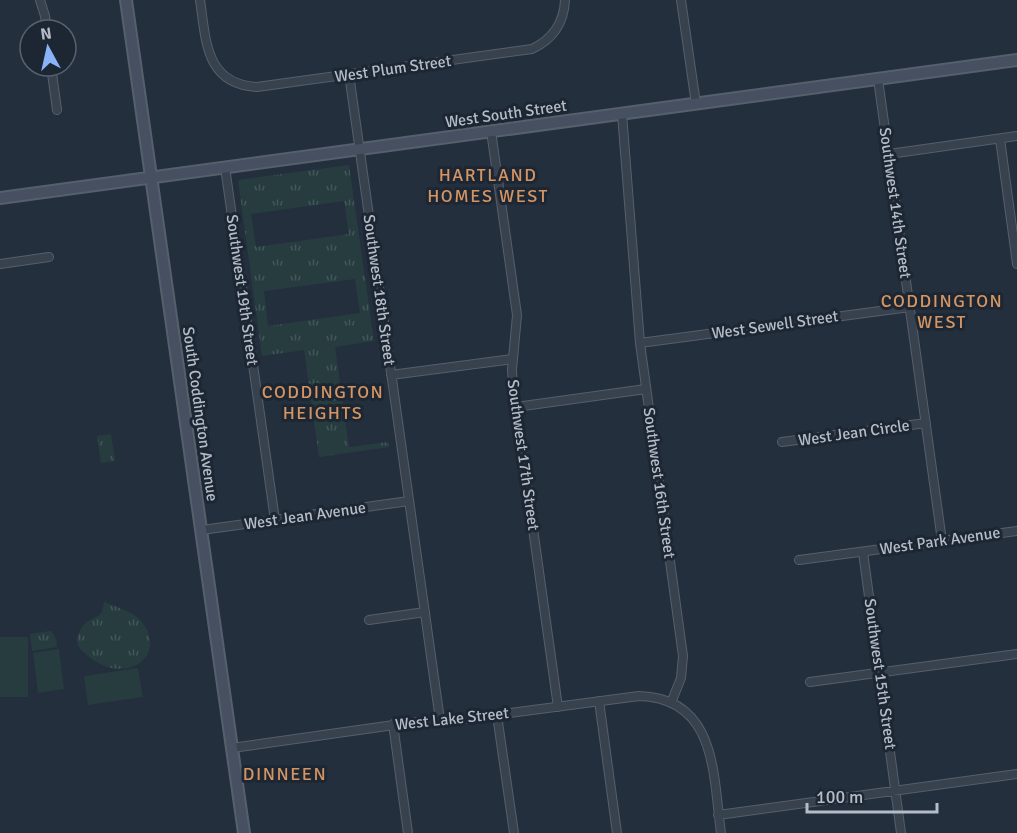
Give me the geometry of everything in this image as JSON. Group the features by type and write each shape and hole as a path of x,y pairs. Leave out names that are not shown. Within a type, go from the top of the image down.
{"street":[{"path":"40,0 45,18"},
{"name":"South Coddington Avenue","path":"126,0 244,833"},
{"name":"West Plum Street","path":"200,0 207,48 211,58 222,74 231,80 257,87 522,51 542,44 551,36 562,19 565,0"},
{"path":"681,0 696,104"},
{"name":"West South Street","path":"0,198 1017,60"},
{"name":"Southwest 18th Street","path":"349,74 440,720"},
{"path":"53,78 57,110"},
{"name":"Southwest 14th Street","path":"878,79 942,541"},
{"name":"Southwest 16th Street","path":"622,114 640,343 683,656 681,678 671,703"},
{"name":"Southwest 17th Street","path":"491,131 517,315 512,370 516,407 558,707"},
{"path":"889,154 1017,136"},
{"path":"1000,139 1017,262"},
{"name":"Southwest 19th Street","path":"225,167 275,520"},
{"path":"0,264 49,257"},
{"name":"West Sewell Street","path":"640,343 910,307"},
{"path":"391,375 513,359"},
{"path":"516,407 646,389"},
{"name":"West Jean Circle","path":"782,442 926,423"},
{"name":"West Jean Avenue","path":"202,530 409,501"},
{"name":"West Park Avenue","path":"799,560 1017,531"},
{"name":"Southwest 15th Street","path":"863,552 902,833"},
{"path":"369,620 425,612"},
{"path":"810,682 1017,654"},
{"name":"West Lake Street","path":"232,748 393,724 497,715 639,696 659,698 671,703"},
{"path":"600,701 617,833"},
{"path":"671,703 684,710 693,719 706,739 711,758 721,833"},
{"path":"497,715 514,833"},
{"path":"393,724 408,833"},
{"path":"718,815 1017,774"}],"green space":[{"path":"349,165 374,341 335,347 349,447 388,442 389,447 319,457 304,350 262,356 238,180","holes":["344,201 349,234 256,247 251,214","355,279 360,313 268,326 264,291"]},
{"path":"111,434 115,461 101,463 97,436"},
{"path":"104,602 135,615 147,631 150,643 148,654 141,662 117,669 103,665 88,656 78,646 77,637 81,628 100,615"},
{"path":"51,631 56,639 57,647 32,651 30,634"},
{"path":"0,637 28,637 28,697 0,697"},
{"path":"59,649 64,689 38,693 33,653"},
{"path":"138,668 143,697 88,705 84,676"}],"district":[{"name":"HARTLAND HOMES WEST","path":"488,186"},
{"name":"CODDINGTON WEST","path":"942,311"},
{"name":"CODDINGTON HEIGHTS","path":"323,402"},
{"name":"DINNEEN","path":"285,774"}]}
